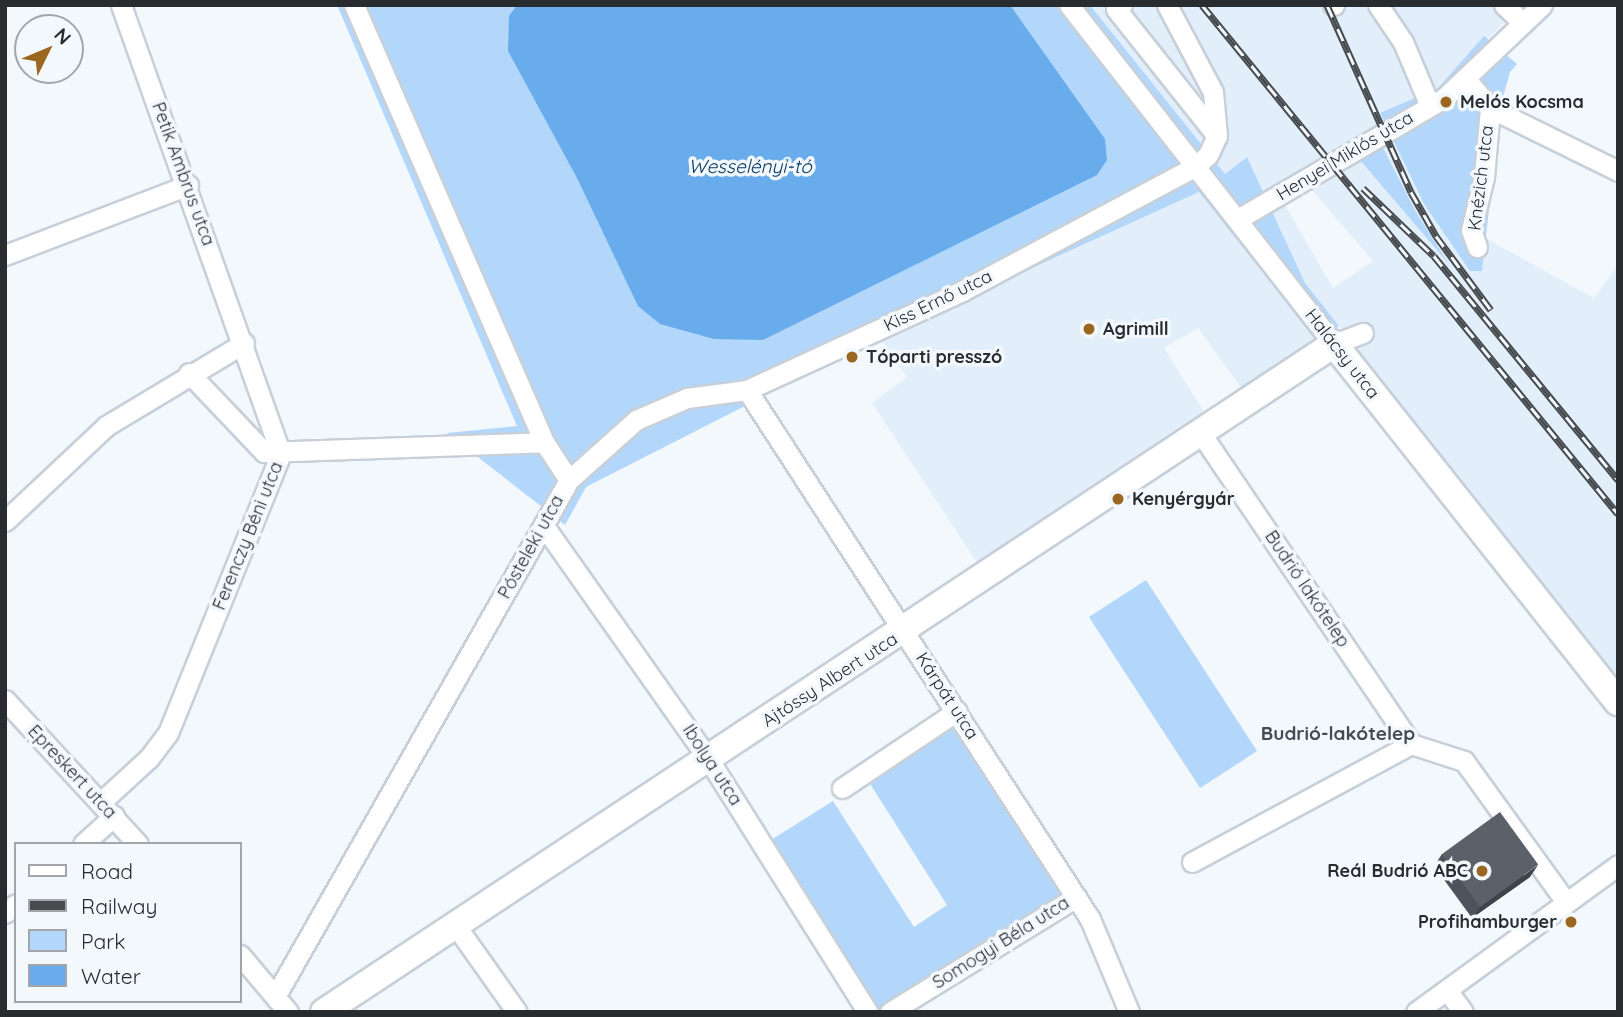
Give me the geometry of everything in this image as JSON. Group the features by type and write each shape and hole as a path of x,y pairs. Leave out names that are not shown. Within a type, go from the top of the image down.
{"main road":[{"name":"Ajtóssy Albert utca","path":"324,1012 906,631 1334,344"},
{"name":"Halácsy utca","path":"1334,344 1618,702"}],"street":[{"name":"Petik Ambrus utca","path":"121,5 188,185 281,454"},
{"name":"Pósteleki utca","path":"276,995 569,480 544,443 354,5"},
{"name":"Halácsy utca","path":"1069,5 1334,344"},
{"path":"1122,5 1116,9 1217,136"},
{"path":"1167,5 1213,92 1217,136 1196,166"},
{"path":"1378,5 1403,42 1430,106"},
{"path":"1504,5 1523,23"},
{"name":"Henyei Miklós utca","path":"1238,219 1430,106 1466,79 1542,5"},
{"path":"1466,79 1490,108 1618,171"},
{"name":"Knézich utca","path":"1477,247 1471,230 1484,177 1490,108"},
{"name":"Kiss Ernő utca","path":"569,480 636,420 687,398 747,390 962,291 1196,166"},
{"path":"5,255 188,185"},
{"path":"1334,344 1363,333"},
{"path":"5,521 106,426 189,373 244,344"},
{"path":"189,373 264,452 281,454"},
{"name":"Kárpát utca","path":"747,390 906,631 1076,897 1129,1012"},
{"name":"Budrió lakótelep","path":"1202,435 1411,744"},
{"name":"Ferenczy Béni utca","path":"84,842 107,809 168,733 281,454 544,443"},
{"name":"Ibolya utca","path":"544,526 709,760 868,1012"},
{"name":"Epreskert utca","path":"5,699 136,842"},
{"path":"842,788 957,711"},
{"path":"1192,862 1411,744 1464,761 1566,902"},
{"path":"1416,1012 1618,865"},
{"name":"Somogyi Béla utca","path":"890,1012 1076,897"},
{"path":"456,926 517,1012"},
{"path":"242,957 288,1012"},
{"path":"1447,990 1463,1012"}],"shaded area":[{"path":"1090,5 1522,5 1438,88 1380,113 1424,204 1470,271 1482,271 1485,238 1594,298 1618,265 1618,682 1305,283 1247,157 1225,174","holes":["1381,144 1416,212 1444,257 1358,159","1312,190 1373,261 1333,288 1285,205"]},
{"path":"1199,192 1317,341 1244,392 1198,328 1164,348 1204,412 980,567 872,403 907,377 880,337"}],"green space":[{"path":"337,5 1090,5 1225,174 1247,157 1305,283 1339,326 1317,341 1199,192 880,337 586,487 565,525 447,433 517,426"},
{"path":"1484,36 1517,64 1510,72 1501,104 1482,271 1470,271 1424,204 1380,113 1438,88"},
{"path":"1381,144 1416,212 1449,264 1358,158"},
{"path":"1146,580 1257,751 1200,788 1089,617"},
{"path":"954,723 1062,893 879,1010 771,840 833,801 914,927 947,905 867,779"}],"water":[{"name":"Wesselényi-tó","path":"517,5 1010,5 1105,139 1107,160 1097,175 763,340 714,339 660,324 638,306 577,178 508,51 509,16"}],"building":[{"name":"Reál Budrió ABC","path":"1500,812 1538,865 1480,907 1442,854"}],"railway":[{"path":"1202,5 1618,514"},
{"path":"1327,5 1411,192 1436,236 1491,310"},
{"path":"1363,188 1434,256 1618,480"}],"place":[{"name":"Melós Kocsma","path":"1446,102"},
{"name":"Agrimill","path":"1089,329"},
{"name":"Tóparti presszó","path":"852,357"},
{"name":"Kenyérgyár","path":"1118,499"},
{"name":"Reál Budrió ABC","path":"1482,871"},
{"name":"Profihamburger","path":"1571,922"}],"district":[{"name":"Budrió-lakótelep","path":"1338,734"}]}
